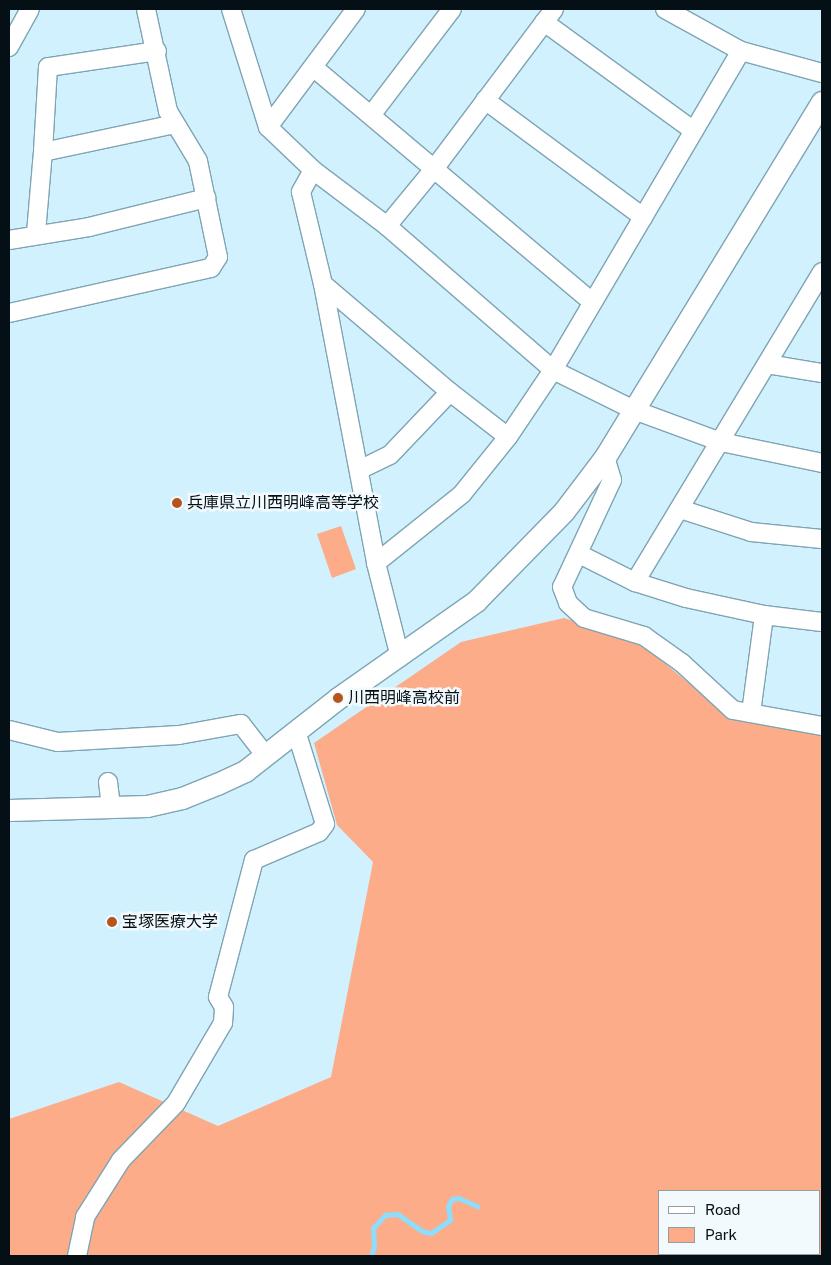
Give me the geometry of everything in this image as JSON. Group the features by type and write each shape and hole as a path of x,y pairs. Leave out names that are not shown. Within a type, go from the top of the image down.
{"street":[{"path":"9,48 30,9"},
{"path":"9,312 211,268 218,257 198,161 168,111 157,51 146,9"},
{"path":"268,127 356,9"},
{"path":"372,114 452,9"},
{"path":"666,9 741,52 822,73"},
{"path":"236,12 268,127 313,170 386,226 554,370 634,410 721,442 822,463"},
{"path":"386,226 434,169 549,16 694,131"},
{"path":"36,233 48,67 157,51"},
{"path":"376,563 462,494 508,437 554,370 592,302 741,52"},
{"path":"313,67 372,114 434,169 592,302"},
{"path":"485,100 643,217"},
{"path":"9,810 147,806 182,798 245,771 296,731 476,601 522,558 564,512 605,457 822,102"},
{"path":"43,152 175,124"},
{"path":"313,170 301,192 323,284 376,563 400,656"},
{"path":"9,240 36,233 89,226 206,198"},
{"path":"635,582 821,277"},
{"path":"323,284 450,392 508,437"},
{"path":"767,364 822,373"},
{"path":"359,470 390,455 450,392"},
{"path":"605,457 612,480 562,587 568,603 584,618 644,636 682,663 733,710 822,726"},
{"path":"680,509 752,532 822,539"},
{"path":"579,554 635,582 686,598 764,615 822,622"},
{"path":"751,713 764,615"},
{"path":"9,730 58,742 179,735 242,724 265,755"},
{"path":"77,1256 85,1217 121,1160 176,1103 223,1023 224,1007 218,997 254,860 318,832 325,824 296,731"},
{"path":"108,782 111,808"}],"green space":[{"path":"341,526 356,569 332,578 317,534"},
{"path":"564,618 637,640 733,720 822,734 822,1256 9,1256 9,1119 119,1082 218,1126 331,1077 373,862 337,825 314,743 461,642"}],"waterway":[{"path":"371,1256 374,1247 373,1228 385,1215 398,1214 422,1231 431,1233 450,1220 448,1206 452,1199 459,1198 477,1206"}],"place":[{"name":"兵庫県立川西明峰高等学校","path":"177,503"},
{"name":"川西明峰高校前","path":"338,698"},
{"name":"宝塚医療大学","path":"112,922"}]}
